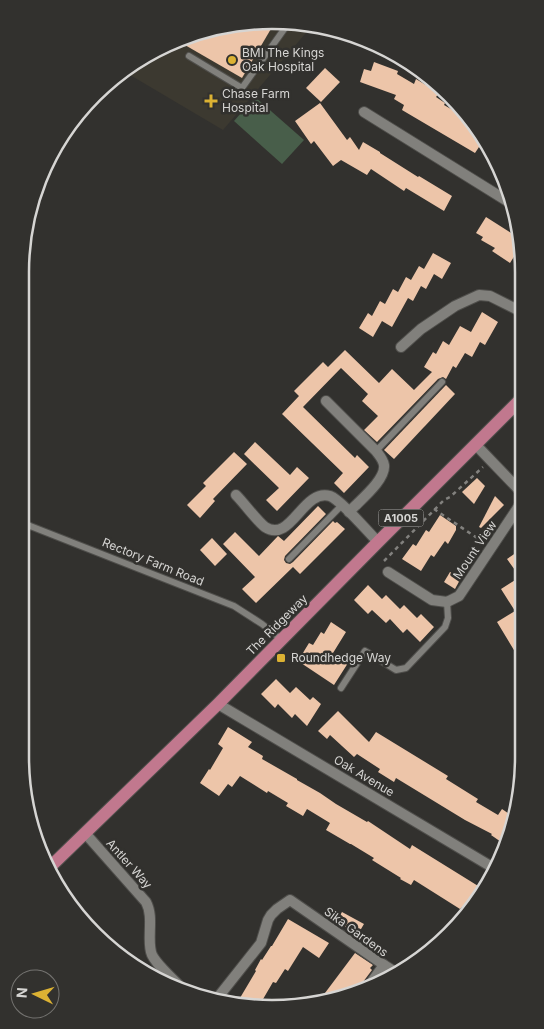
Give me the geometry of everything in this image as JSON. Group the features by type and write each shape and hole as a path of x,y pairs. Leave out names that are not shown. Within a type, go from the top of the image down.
{"main road":[{"name":"The Ridgeway","path":"54,864 218,704 278,637 378,542 515,405"}],"street":[{"path":"364,112 504,199"},
{"path":"401,347 421,329 455,306 479,295 490,296 515,308"},
{"path":"326,402 376,451 382,458 384,465 379,480 346,508"},
{"path":"475,444 515,486"},
{"path":"236,495 264,526 271,530 282,528 288,524 318,496 330,496 346,508 378,542"},
{"name":"Mount View","path":"447,602 458,596 515,512"},
{"path":"384,568 432,600 447,602"},
{"name":"Oak Avenue","path":"218,704 490,866"},
{"name":"Antler Way","path":"85,833 146,902 150,914 151,953 155,960 174,980"},
{"name":"Sika Gardens","path":"220,995 261,943 268,920 277,909 290,900 384,965 375,977"},
{"path":"384,965 391,969"}],"lane":[{"path":"189,56 242,88 284,29"},
{"path":"376,451 442,382"},
{"path":"289,559 346,508"},
{"name":"Rectory Farm Road","path":"29,526 234,606 278,637"},
{"path":"341,688 365,651 396,670 406,668 445,627 448,618 447,602"}],"path":[{"path":"384,568 434,510 490,461"},
{"path":"434,510 491,547"}],"shaded area":[{"name":"Chase Farm Hospital","path":"256,29 288,29 307,31 223,130 130,75 150,61 179,47 225,33"}],"green space":[{"path":"255,97 304,140 282,164 234,121"}],"building":[{"name":"BMI The Kings Oak Hospital","path":"271,29 242,78 185,45 225,33"},
{"path":"374,62 398,71 397,74 414,84 416,79 431,88 438,94 436,97 445,103 444,105 455,112 482,149 479,147 475,153 402,110 404,105 394,99 396,95 360,82 364,69 371,71"},
{"path":"325,68 340,82 321,102 306,88"},
{"path":"320,103 347,140 350,137 359,150 363,142 452,196 444,211 406,188 404,191 371,169 367,175 341,160 333,166 314,141 311,144 295,121"},
{"path":"486,217 512,234 515,255 510,263 492,251 495,248 481,240 483,237 476,233"},
{"path":"433,253 451,263 442,279 434,274 426,289 421,286 413,301 408,298 392,327 382,321 373,337 359,328 368,313 372,316 380,301 385,304 393,289 398,292 406,277 411,280 419,266 424,269"},
{"path":"482,312 498,322 485,345 480,342 472,357 465,353 456,368 453,366 446,379 443,377 438,379 377,442 364,430 378,416 362,401 368,394 341,368 303,407 355,458 357,455 369,467 344,493 334,483 343,473 282,414 299,396 294,391 323,362 328,367 345,350 379,383 392,369 414,390 432,372 424,367 433,352 436,354 443,341 449,345 460,326 471,332"},
{"path":"446,385 455,394 394,459 384,450"},
{"path":"255,442 290,475 297,467 309,478 277,511 266,500 279,488 244,454"},
{"path":"234,452 247,464 213,499 215,501 200,518 187,505 206,486 203,483"},
{"path":"477,478 485,486 474,504 462,492"},
{"path":"495,496 504,505 481,528 479,527"},
{"path":"318,506 326,514 285,556 284,560 286,563 290,564 293,562 333,521 345,529 300,574 293,567 256,603 242,589 255,577 223,544 235,532 259,556 278,536 284,541"},
{"path":"440,515 456,526 456,530 448,544 445,541 434,557 431,555 421,571 402,559 413,544 416,546 426,530 429,532"},
{"path":"212,538 227,554 215,566 200,550"},
{"path":"515,554 515,570 507,559"},
{"path":"450,572 461,578 455,589 444,582"},
{"path":"515,580 515,611 501,589"},
{"path":"368,585 382,599 386,595 400,609 404,605 417,618 421,614 434,627 420,642 407,629 403,633 390,619 386,623 372,610 368,614 354,600"},
{"path":"515,611 515,652 497,622"},
{"path":"331,622 346,632 333,653 348,663 334,685 298,661 309,643 313,645 321,632 324,634"},
{"path":"276,679 290,693 296,687 310,700 313,697 321,704 307,726 295,714 292,718 278,704 275,708 261,694"},
{"path":"338,711 369,742 376,732 448,776 446,779 478,799 476,802 498,815 502,809 509,814 500,841 492,834 465,820 396,778 394,782 378,772 380,769 357,754 354,757 330,735 327,739 318,731"},
{"path":"228,727 252,742 248,747 263,756 262,759 368,821 410,849 412,845 478,886 460,909 414,880 411,885 400,879 372,860 374,858 326,830 330,823 307,809 303,816 286,806 288,803 268,791 267,793 240,776 232,787 228,784 219,796 200,783 223,748 218,744"},
{"path":"342,912 364,924 358,934 336,922"},
{"path":"288,919 329,943 319,958 303,947 288,971 285,969 276,983 273,982 262,1000 240,998 261,959 272,946"},
{"path":"355,953 373,965 370,968 372,970 362,983 324,995"}],"place":[{"name":"BMI The Kings Oak Hospital","path":"232,60"},
{"name":"Chase Farm Hospital","path":"211,101"},
{"name":"Roundhedge Way","path":"281,658"}]}
